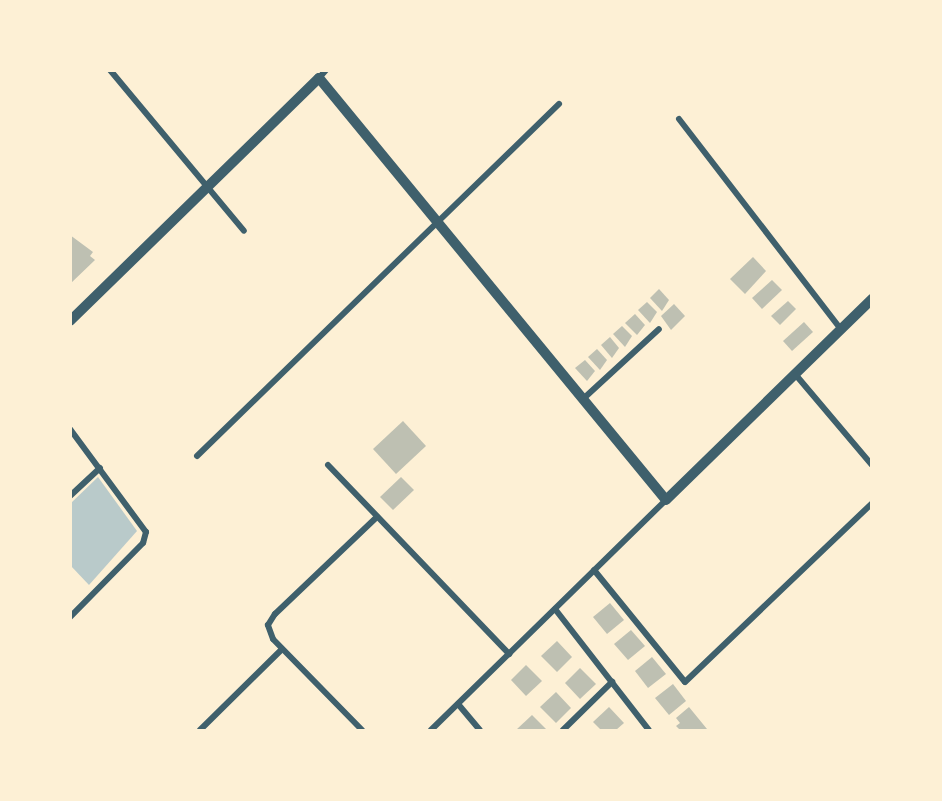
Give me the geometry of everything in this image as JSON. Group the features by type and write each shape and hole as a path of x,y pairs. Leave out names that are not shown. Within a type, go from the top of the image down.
{"street":[{"path":"110,70 244,231"},
{"path":"70,321 322,74 437,222 666,500"},
{"path":"197,456 559,104"},
{"path":"679,119 841,329"},
{"path":"430,730 872,299"},
{"path":"583,399 659,329"},
{"path":"795,374 872,465"},
{"path":"70,429 145,527 146,535 70,617"},
{"path":"328,465 509,654"},
{"path":"70,496 100,468"},
{"path":"594,570 685,682 872,502"},
{"path":"362,730 282,650 268,630 275,614 377,517"},
{"path":"555,609 649,730"},
{"path":"200,730 282,650"},
{"path":"563,730 612,682"},
{"path":"458,704 480,730"}],"shaded area":[{"path":"98,477 137,531 89,585 71,566 71,503"}],"building":[{"path":"70,235 93,252 90,256 95,260 70,284"},
{"path":"753,257 766,271 745,294 730,279"},
{"path":"772,280 782,290 762,309 752,298"},
{"path":"659,289 669,300 662,311 650,298"},
{"path":"788,301 796,309 780,325 771,316"},
{"path":"647,302 657,312 650,323 638,310"},
{"path":"674,304 685,316 671,330 661,316"},
{"path":"635,314 645,325 637,335 625,323"},
{"path":"804,322 813,332 792,351 783,341"},
{"path":"622,326 632,336 625,347 613,334"},
{"path":"610,337 619,348 612,358 601,345"},
{"path":"597,349 607,360 600,370 588,357"},
{"path":"585,360 595,371 587,381 575,368"},
{"path":"403,421 426,446 396,474 373,449"},
{"path":"401,477 414,490 393,510 380,497"},
{"path":"610,603 624,620 607,634 593,617"},
{"path":"631,630 645,646 628,660 614,644"},
{"path":"557,641 572,657 557,672 541,656"},
{"path":"652,657 666,674 648,688 635,671"},
{"path":"526,665 542,681 526,696 511,680"},
{"path":"580,668 596,684 580,699 565,683"},
{"path":"673,684 686,701 669,715 655,698"},
{"path":"556,692 571,708 556,723 540,707"},
{"path":"609,707 624,723 616,730 601,730 593,722"},
{"path":"689,707 707,729 680,730 676,726 680,723 676,718"},
{"path":"532,715 547,730 516,730"}]}
